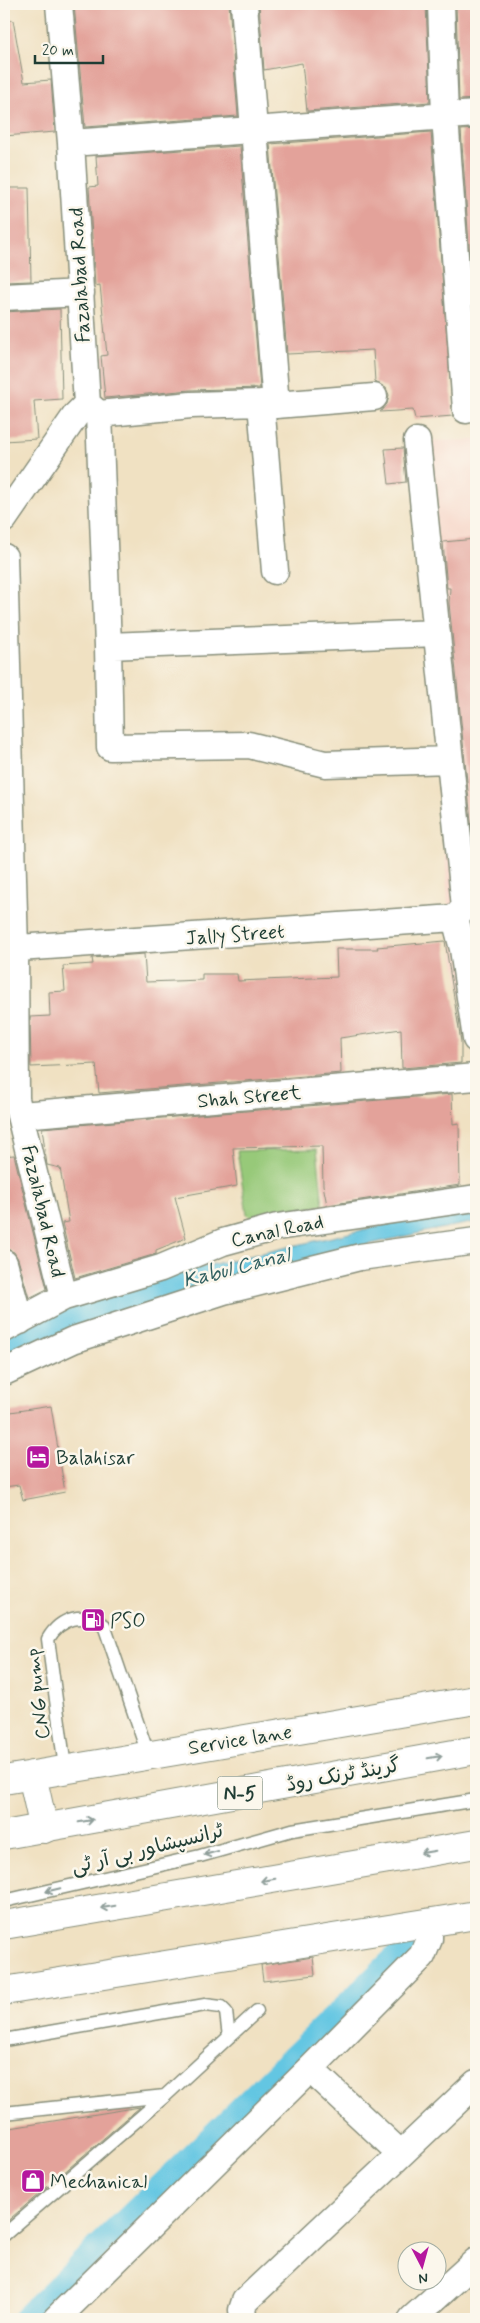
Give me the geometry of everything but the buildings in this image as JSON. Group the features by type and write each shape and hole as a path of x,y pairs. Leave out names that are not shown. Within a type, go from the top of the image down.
{"main road":[{"name":"Service lane","path":"4,1780 65,1768 476,1700"},
{"name":"گرینڈ ٹرنک روڈ","path":"4,1835 476,1750"},
{"path":"32,1774 44,1829"},
{"path":"4,1924 476,1844"},
{"path":"4,1991 476,1915"}],"street":[{"name":"Fazalabad Road","path":"59,4 81,293 93,409 108,646 110,747 249,745 325,764 450,760"},
{"path":"244,4 254,130 276,571"},
{"path":"441,4 445,116 466,410"},
{"path":"71,143 476,114"},
{"path":"4,297 81,293"},
{"path":"4,520 76,415 93,409 268,404 374,398"},
{"path":"417,441 465,907 455,918 463,949 476,1039"},
{"name":"Fazalabad Road","path":"4,557 9,949 16,1099 64,1297"},
{"path":"108,646 437,633"},
{"name":"Jally Street","path":"9,949 455,918"},
{"name":"Shah Street","path":"21,1115 476,1077"},
{"name":"Canal Road","path":"12,1325 64,1297 161,1268 223,1242 277,1226 476,1198"},
{"path":"4,1372 73,1340 224,1291 360,1257 476,1241"},
{"path":"4,1263 12,1325"},
{"path":"56,2319 422,1956 429,1939 429,1922"},
{"path":"310,2069 401,2154"},
{"path":"244,2319 242,2310 245,2301 476,2083"},
{"path":"412,2319 476,2262"}],"lane":[{"name":"CNG pump","path":"65,1768 48,1639 53,1631 63,1622 75,1618 95,1619 104,1624 148,1754"},
{"name":"ٹرانسپشاور بی آر ٹی","path":"4,1900 200,1856 292,1830 476,1800"},
{"path":"4,2040 205,2005 221,2007 226,2012 229,2036"},
{"path":"4,2235 165,2096 257,2010"},
{"path":"4,2113 165,2096"}],"shaded area":[{"path":"476,440 476,1065 449,932 432,590 417,441"}],"green space":[{"path":"317,1149 323,1205 251,1218 247,1214 237,1151"}],"water":[{"path":"476,1204 476,1222 427,1231 329,1254 88,1321 87,1303 175,1273"},
{"path":"68,1319 67,1336 4,1370 4,1348"}],"waterway":[{"name":"Kabul Canal","path":"4,1349 114,1298"},
{"path":"24,2319 409,1944"}],"place":[{"name":"Balahisar","path":"38,1457"},
{"name":"PSO","path":"93,1620"},
{"name":"Mechanical","path":"33,2181"}]}
